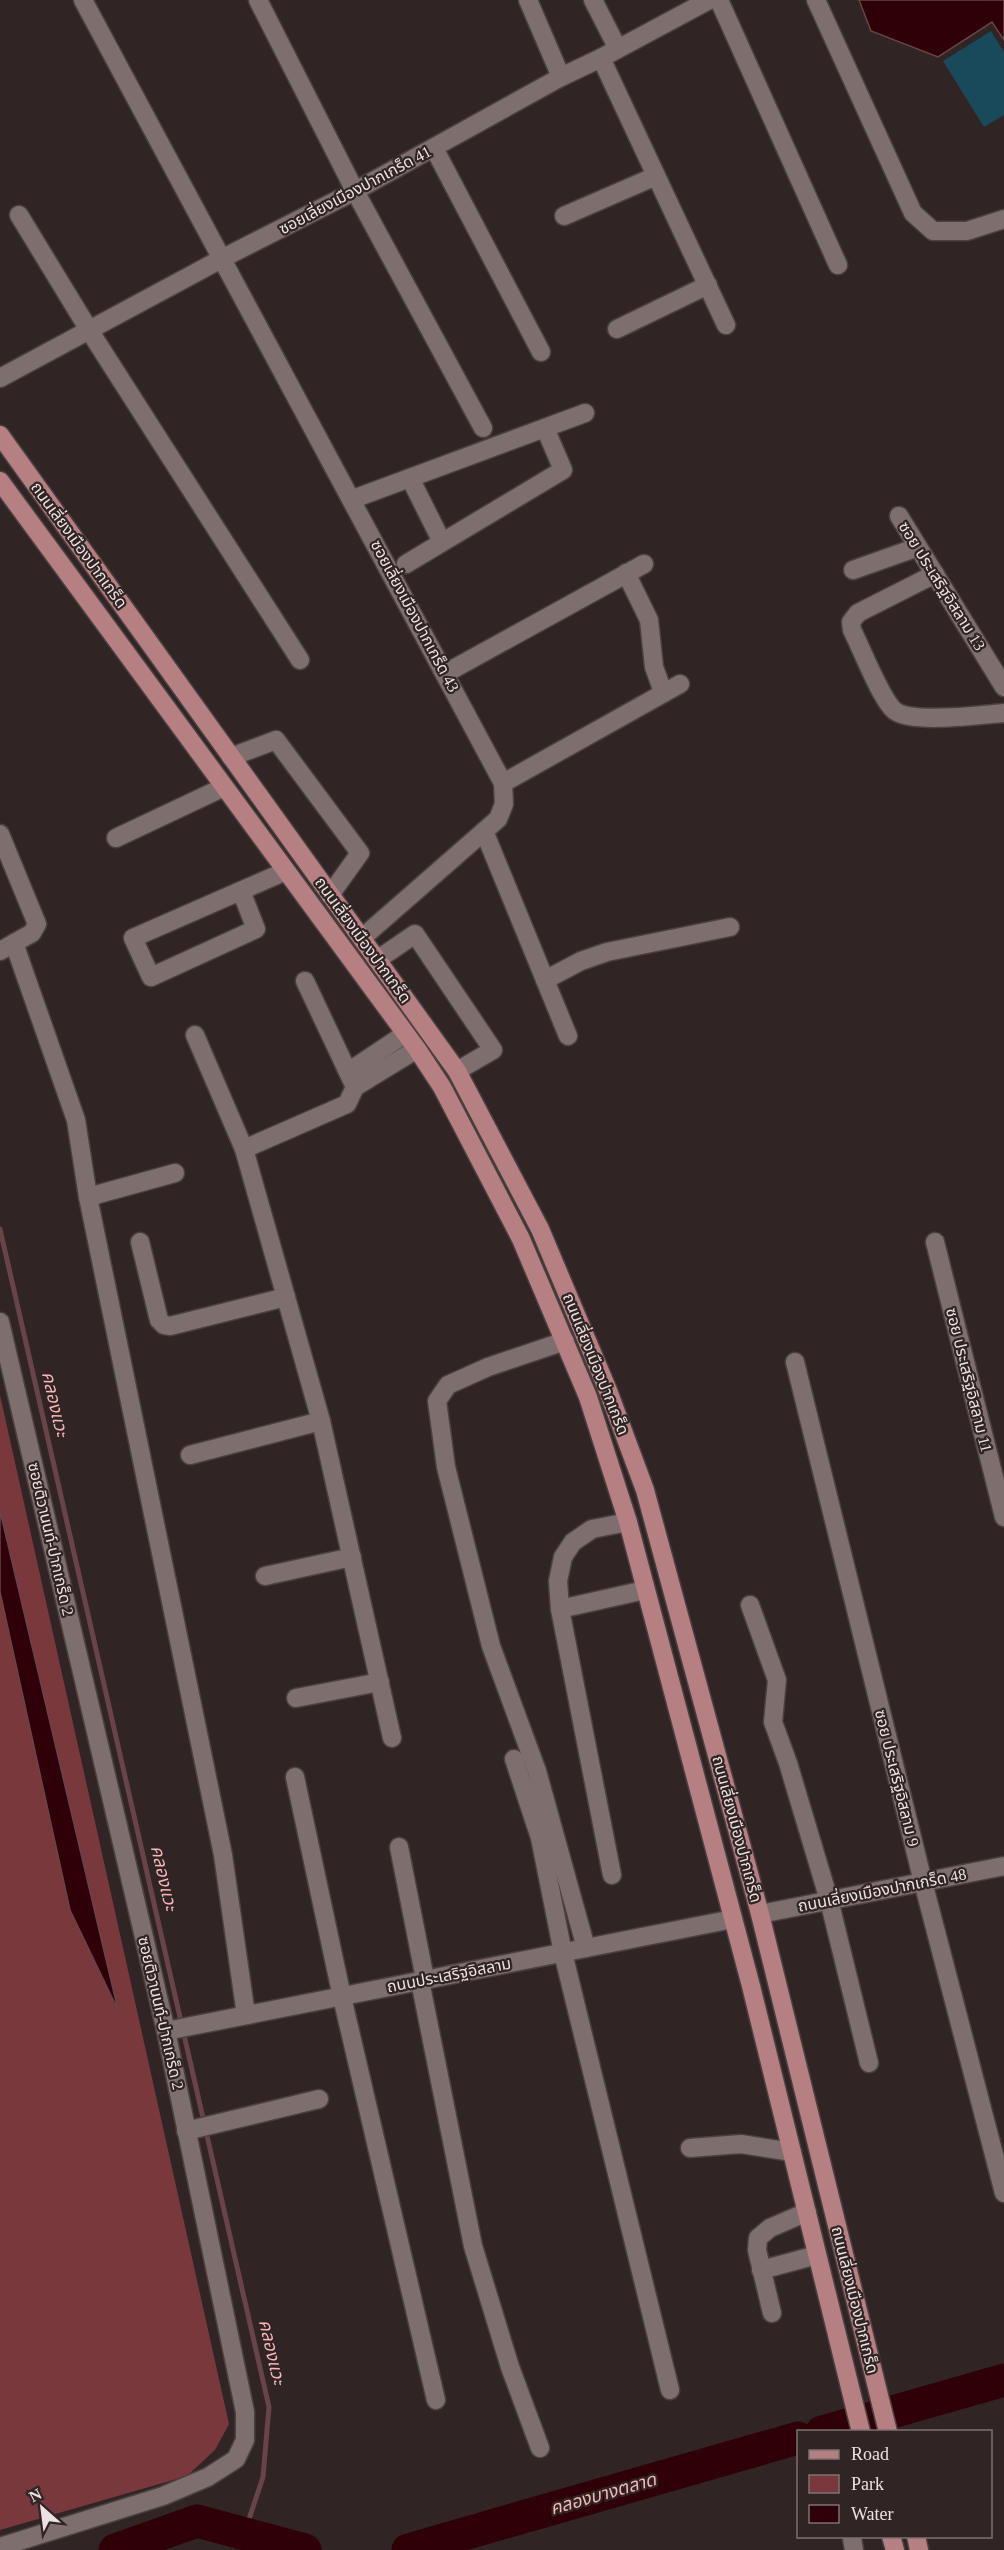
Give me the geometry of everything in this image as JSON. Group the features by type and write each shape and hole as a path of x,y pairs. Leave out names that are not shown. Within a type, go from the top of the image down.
{"main road":[{"name":"ถนนเลี่ยงเมืองปากเกร็ด","path":"0,435 457,1071 540,1229 607,1388 645,1490 760,1914 887,2430"},
{"name":"ถนนเลี่ยงเมืองปากเกร็ด","path":"0,481 417,1049 442,1087 521,1239 588,1397 628,1522 733,1919 861,2430"},
{"path":"733,1919 760,1914"}],"street":[{"name":"ซอยเลี่ยงเมืองปากเกร็ด 43","path":"83,0 353,499 503,783"},
{"path":"258,0 355,191 483,428"},
{"path":"528,0 561,77"},
{"path":"593,0 618,49"},
{"name":"ซอยเลี่ยงเมืองปากเกร็ด 41","path":"0,378 223,258 355,191 561,77 709,0"},
{"path":"719,0 838,265"},
{"path":"816,0 914,213 933,231 967,231 1004,219"},
{"path":"601,58 726,325"},
{"path":"434,148 541,352"},
{"path":"564,216 656,176"},
{"path":"19,215 89,330 300,660"},
{"path":"617,329 708,285"},
{"path":"353,499 585,414"},
{"path":"406,564 563,471 546,428"},
{"path":"410,478 442,542"},
{"name":"ซอย ประเสริฐอิสลาม 13","path":"899,516 1002,677"},
{"path":"853,570 918,547"},
{"path":"446,673 644,564"},
{"path":"626,573 649,620 654,667 663,692"},
{"path":"935,574 858,614 851,622 852,630 883,693 893,709 905,717 1004,713"},
{"path":"362,938 498,819 503,810 503,783 680,684"},
{"path":"231,757 276,740 360,853 330,895"},
{"path":"116,838 224,787"},
{"path":"484,831 568,1035"},
{"path":"0,834 37,924 32,933 7,947 76,1120 88,1197 223,1855 246,2015"},
{"path":"241,891 256,929 151,977 133,938 286,871"},
{"path":"545,980 581,961 607,952 730,927"},
{"path":"377,960 415,934 493,1050 457,1071"},
{"path":"244,1149 347,1104 351,1080 305,981"},
{"path":"351,1080 405,1034"},
{"path":"195,1035 244,1149 286,1297 321,1422 392,1738"},
{"path":"351,1080 417,1049"},
{"path":"88,1197 176,1173"},
{"path":"140,1242 159,1320 164,1325 170,1326 286,1297"},
{"name":"ซอย ประเสริฐอิสลาม 11","path":"935,1242 1004,1517"},
{"name":"ซอยติวานนท์-ปากเกร็ด 2","path":"0,1322 177,2029 199,2128 245,2412 245,2440 236,2459 208,2477 163,2496 0,2547"},
{"path":"565,1341 488,1367 448,1385 437,1401 446,1467 491,1646 537,1771 586,1948"},
{"name":"ซอย ประเสริฐอิสลาม 9","path":"795,1362 923,1882 1004,2193"},
{"path":"190,1455 321,1422"},
{"path":"612,1875 560,1609 558,1581 563,1557 573,1542 592,1528 628,1522"},
{"path":"265,1576 352,1557"},
{"path":"560,1609 645,1590"},
{"path":"750,1605 777,1680 773,1722 788,1762 829,1900 870,2063"},
{"path":"296,1698 380,1682"},
{"path":"514,1759 540,1838 563,1953 670,2390"},
{"path":"295,1777 342,1997 436,2400"},
{"path":"399,1846 473,2246 510,2367 540,2448"},
{"name":"ถนนเลี่ยงเมืองปากเกร็ด 48","path":"760,1914 1004,1866"},
{"name":"ถนนประเสริฐอิสลาม","path":"177,2029 733,1919"},
{"path":"199,2128 319,2099"},
{"path":"690,2148 741,2144 792,2152"},
{"path":"772,2313 757,2250 758,2238 770,2228 807,2212"},
{"path":"761,2270 817,2255"}],"green space":[{"path":"0,1395 229,2424 215,2450 187,2476 0,2530"}],"water":[{"path":"859,0 1004,0 1004,40 992,22 938,57 871,31"},
{"path":"0,1511 118,2010 70,1910 0,1592"}],"building":[{"path":"991,31 1004,52 1004,115 984,127 943,61"}],"waterway":[{"name":"คลองแวะ","path":"0,1229 269,2407 263,2477 244,2534"},
{"name":"คลองบางตลาด","path":"829,2430 1004,2380"},
{"name":"คลองบางตลาด","path":"408,2550 797,2438"},
{"name":"คลองบางตลาด","path":"115,2550 197,2521 305,2550"}]}
